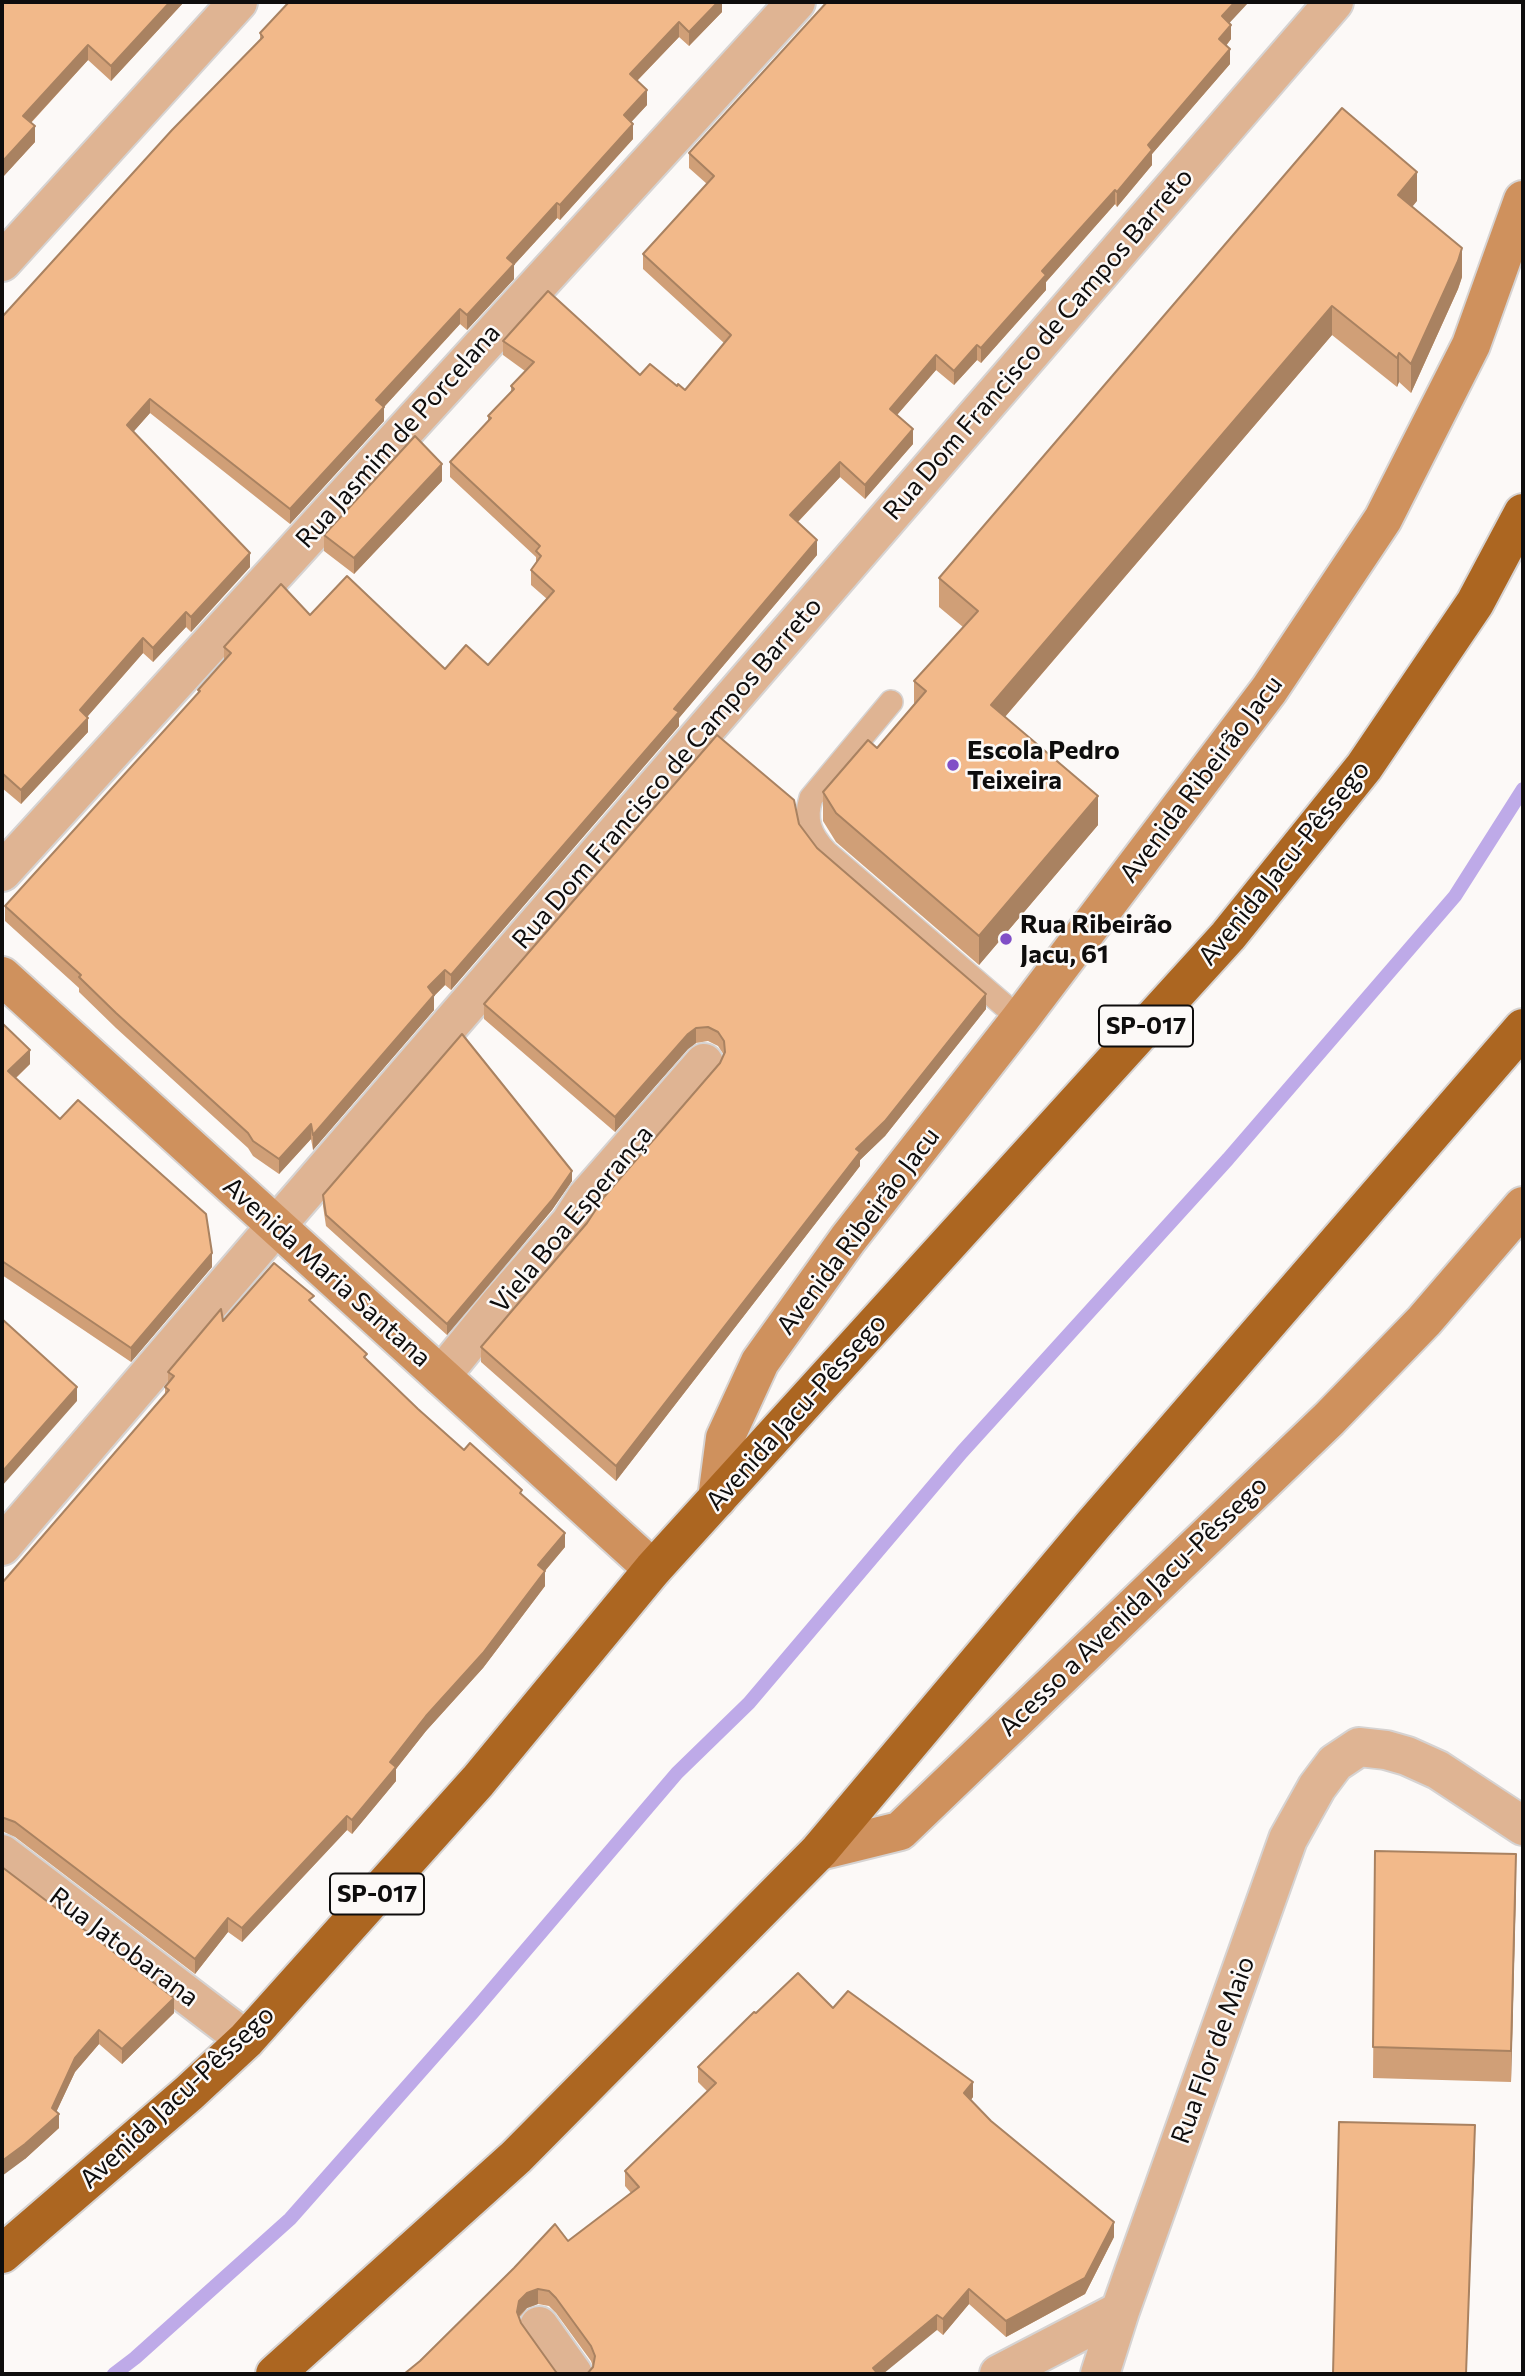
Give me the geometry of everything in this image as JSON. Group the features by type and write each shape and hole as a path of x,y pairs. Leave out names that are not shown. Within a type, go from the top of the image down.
{"highway":[{"name":"Avenida Jacu-Pêssego","path":"2,2254 189,2093 246,2040 478,1782 653,1569 1228,936 1364,767 1475,603 1523,513"},
{"path":"275,2374 516,2157 819,1851 1093,1525 1523,1028"}],"street":[{"path":"2,262 238,2"},
{"name":"Rua Jasmim de Porcelana","path":"2,872 796,2"},
{"name":"Rua Dom Francisco de Campos Barreto","path":"2,1546 1334,2"},
{"name":"Avenida Ribeirão Jacu","path":"717,1499 725,1438 760,1362 848,1239 1020,1019 1269,690 1383,519 1471,345 1523,200"},
{"name":"Avenida Maria Santana","path":"2,976 653,1569"},
{"name":"Viela Boa Esperança","path":"441,1376 570,1223 586,1198 704,1063"},
{"name":"Acesso a Avenida Jacu-Pêssego","path":"819,1851 900,1830 1329,1419 1424,1321 1523,1206"},
{"name":"Rua Flor de Maio","path":"1100,2374 1119,2311 1288,1839 1317,1787 1335,1763 1359,1747 1407,1756 1438,1770 1523,1826"},
{"name":"Rua Jatobarana","path":"2,1854 246,2040"},
{"path":"1005,2373 1119,2311"},
{"path":"539,2326 573,2374"}],"lane":[{"path":"891,702 820,784 806,812 808,825 815,840 826,852 1020,1019"}],"building":[{"path":"2,2 170,2 111,66 88,45 23,116 35,126 2,162"},
{"path":"289,2 718,2 689,32 679,22 630,74 647,90 624,115 633,124 560,205 557,203 507,258 514,264 467,315 460,309 376,400 384,407 290,509 150,399 127,425 250,553 191,617 186,612 153,648 143,638 80,710 88,718 21,790 2,773 2,317 172,130 263,37 260,33"},
{"path":"827,2 1235,2 1222,16 1231,25 1219,39 1230,49 1148,145 1152,150 1117,192 1115,190 1042,271 1046,275 981,348 977,345 954,371 936,355 890,409 913,429 865,485 840,462 790,515 817,540 674,709 679,712 451,975 445,970 428,987 434,995 313,1135 311,1124 279,1159 253,1141 248,1133 116,1013 79,977 81,975 5,906 200,691 198,690 231,653 224,647 281,584 310,615 347,576 445,669 466,645 488,665 554,591 531,570 541,556 536,551 540,546 450,462 491,418 488,416 514,389 511,386 534,362 503,341 548,291 640,375 650,364 685,390 731,335 643,254 714,176 689,153"},
{"path":"1342,108 1417,172 1398,195 1462,248 1458,261 1411,364 1399,353 1397,358 1332,306 991,705 1098,796 979,936 836,813 823,792 868,740 877,748 926,691 914,681 978,611 939,578"},
{"path":"415,436 442,464 354,558 324,535"},
{"path":"717,735 794,800 799,824 817,848 986,994 885,1121 856,1149 860,1152 616,1466 481,1347 587,1223 604,1197 720,1063 725,1052 724,1041 718,1032 708,1027 696,1028 615,1117 484,1004"},
{"path":"2,1023 30,1050 8,1071 60,1119 78,1100 206,1214 212,1253 131,1348 2,1261"},
{"path":"462,1034 572,1171 552,1200 447,1324 326,1215 323,1195"},
{"path":"274,1263 314,1296 309,1300 367,1354 364,1357 418,1409 464,1450 470,1443 565,1533 538,1565 545,1571 483,1653 426,1716 390,1762 396,1767 352,1820 347,1816 242,1928 228,1918 195,1959 15,1822 2,1818 2,1583 169,1390 165,1387 174,1376 168,1372 221,1309 223,1321"},
{"path":"2,1319 77,1387 2,1472"},
{"path":"1375,1851 1516,1854 1511,2051 1373,2047"},
{"path":"2,1867 174,1998 122,2049 99,2030 75,2058 52,2108 59,2114 2,2161"},
{"path":"798,1973 833,2008 848,1991 973,2082 964,2093 991,2121 1114,2222 1085,2278 1006,2321 969,2289 943,2319 937,2315 873,2368 878,2374 587,2374 593,2367 595,2356 591,2346 556,2298 549,2291 538,2289 527,2293 519,2301 517,2312 521,2323 558,2374 404,2374 514,2268 555,2224 568,2241 639,2187 625,2171 716,2083 698,2067"},
{"path":"1339,2122 1475,2125 1466,2374 1333,2374"}],"waterway":[{"path":"114,2374 290,2219 473,2012 677,1773 749,1703 962,1452 1228,1159 1455,896 1523,789"}],"place":[{"name":"Escola Pedro Teixeira","path":"953,765"},
{"name":"Rua Ribeirão Jacu, 61","path":"1006,939"}]}
